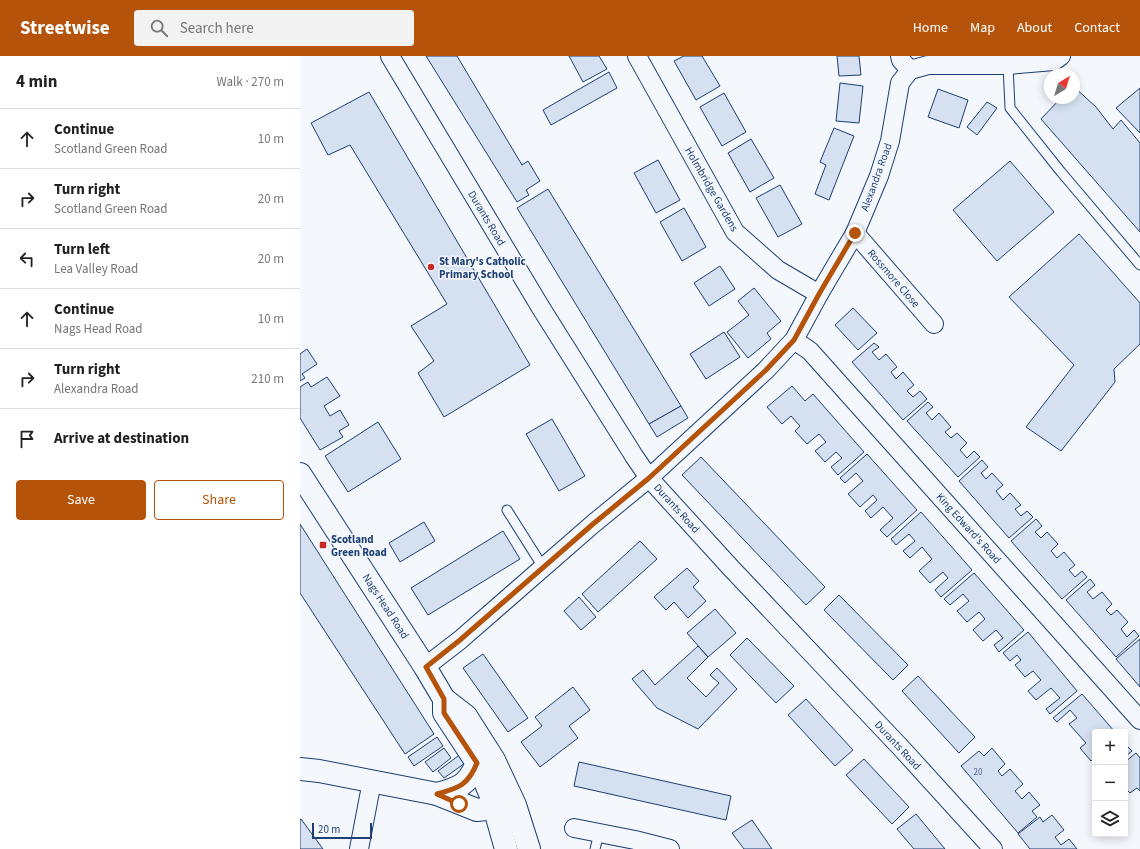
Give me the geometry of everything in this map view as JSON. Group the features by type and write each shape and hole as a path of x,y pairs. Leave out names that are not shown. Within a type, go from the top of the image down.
{"main road":[{"name":"Nags Head Road","path":"300,474 426,667 444,699 466,716 485,761"},
{"path":"437,794 455,789 471,776 485,761"},
{"path":"300,769 319,771 437,794 477,810 501,806 504,801 485,761"},
{"path":"485,761 515,805 529,849"},
{"path":"494,808 506,849"}],"street":[{"name":"Durants Road","path":"390,56 540,308 649,478 903,750 993,849"},
{"name":"Holmbridge Gardens","path":"637,56 735,232 778,270 819,294"},
{"name":"Alexandra Road","path":"426,667 460,640 543,567 649,478 766,370 794,340 855,233 879,176 890,141 905,63 928,65 1008,65 1054,61 1062,56"},
{"name":"Rossmore Close","path":"855,233 934,324"},
{"name":"King Edward's Road","path":"794,340 810,352 1140,720"},
{"path":"359,849 372,781"},
{"path":"574,828 597,841 635,840 670,849"}],"lane":[{"path":"1008,65 1010,108 1061,172 1140,265"},
{"path":"507,510 543,567"}],"building":[{"path":"426,56 457,56 522,165 528,161 540,181 526,190 529,195 517,202"},
{"path":"569,56 599,56 607,69 583,82"},
{"path":"684,56 702,56 720,86 696,100 674,61"},
{"path":"837,56 859,56 861,75 839,76"},
{"path":"609,72 617,88 551,125 543,110"},
{"path":"840,83 863,86 859,123 836,121"},
{"path":"1140,88 1140,133 1116,108"},
{"path":"938,89 968,100 959,128 928,117"},
{"path":"369,92 530,365 444,417 418,373 434,361 411,326 447,304 350,145 328,155 311,123"},
{"path":"1080,92 1096,107 1113,129 1121,120 1140,143 1140,232 1041,119 1055,104 1080,104"},
{"path":"724,93 746,132 722,146 700,107"},
{"path":"987,102 997,108 977,135 967,127"},
{"path":"834,128 854,136 829,200 815,194 826,165 820,162"},
{"path":"751,139 774,178 750,192 728,153"},
{"path":"658,160 680,200 656,213 634,173"},
{"path":"1010,161 1054,212 997,261 953,210"},
{"path":"780,185 802,224 778,237 756,198"},
{"path":"548,189 681,406 649,424 517,208"},
{"path":"684,208 706,247 682,261 660,222"},
{"path":"1079,234 1140,303 1140,344 1114,369 1115,382 1061,451 1026,427 1074,365 1009,297"},
{"path":"720,266 735,289 709,306 694,283"},
{"path":"754,288 781,321 767,333 771,339 748,358 727,332 749,315 738,301"},
{"path":"853,308 877,333 858,350 835,325"},
{"path":"724,332 740,357 706,379 690,354"},
{"path":"874,343 879,347 872,352 879,360 886,354 897,367 891,372 896,379 903,372 914,385 907,391 913,397 920,391 927,399 903,420 852,362"},
{"path":"307,349 317,364 302,374 305,378 300,381 300,354"},
{"path":"327,377 340,396 324,406 330,416 340,410 349,425 339,431 343,437 320,450 300,418 300,387 308,382 311,387"},
{"path":"792,386 805,401 813,394 864,452 838,475 831,467 842,458 836,452 825,462 815,451 826,442 819,434 807,444 795,431 800,426 791,416 782,424 767,407"},
{"path":"928,402 933,407 926,413 932,420 939,413 951,427 945,432 951,438 957,433 967,443 960,450 967,458 974,451 980,457 958,477 907,421"},
{"path":"681,406 688,418 657,437 649,424"},
{"path":"552,419 585,476 559,491 526,434"},
{"path":"378,422 401,459 348,492 325,456"},
{"path":"867,454 917,510 887,537 880,530 893,518 883,507 871,518 865,511 877,500 873,495 860,507 848,494 863,481 856,473 845,483 840,478"},
{"path":"701,457 825,587 806,605 682,475"},
{"path":"982,460 988,467 981,473 986,479 992,473 1003,485 996,491 1003,500 1010,493 1021,505 1015,509 1021,516 1027,511 1033,517 1009,538 959,481"},
{"path":"921,512 972,570 941,597 935,590 948,578 943,572 930,583 919,571 932,559 922,547 910,558 903,551 915,541 909,534 896,545 891,539"},
{"path":"1036,519 1042,526 1035,532 1041,538 1047,532 1058,544 1051,551 1057,558 1064,552 1075,565 1069,570 1075,577 1082,571 1087,577 1062,599 1011,541"},
{"path":"424,522 435,541 400,562 389,543"},
{"path":"300,524 434,734 405,754 300,593"},
{"path":"503,531 520,559 428,615 411,588"},
{"path":"640,541 657,559 598,612 582,594"},
{"path":"687,568 699,581 693,587 706,601 688,618 674,602 666,610 654,597"},
{"path":"974,573 1024,630 999,652 994,645 1003,638 996,630 983,641 973,630 985,619 979,612 967,622 957,611 969,601 963,594 950,605 944,599"},
{"path":"1090,579 1095,585 1087,592 1093,599 1102,592 1112,604 1106,610 1111,615 1117,610 1128,622 1121,629 1127,637 1134,630 1139,636 1116,657 1066,600"},
{"path":"839,595 908,665 893,680 824,610"},
{"path":"579,597 596,617 581,630 564,611"},
{"path":"715,609 736,633 708,657 687,633"},
{"path":"1028,632 1077,691 1050,714 1046,709 1060,698 1051,688 1036,700 1028,691 1041,680 1033,671 1025,677 1015,665 1021,660 1017,655 1010,661 1003,653"},
{"path":"747,638 794,686 776,703 730,655"},
{"path":"1140,639 1140,687 1116,659"},
{"path":"698,646 708,657 687,678 706,697 719,683 710,675 717,668 737,689 698,729 657,708 632,679 643,670 655,685"},
{"path":"483,654 528,718 508,732 463,668"},
{"path":"918,676 975,737 959,753 902,691"},
{"path":"573,687 590,710 569,726 578,738 540,767 521,742 542,726 535,717"},
{"path":"1082,694 1112,729 1092,729 1091,761 1080,748 1086,743 1069,724 1077,718 1070,710 1057,722 1053,718"},
{"path":"806,699 853,750 835,766 788,715"},
{"path":"437,737 443,746 414,766 408,757"},
{"path":"1128,747 1132,751 1128,754"},
{"path":"444,748 451,758 433,772 425,762"},
{"path":"992,748 1005,764 998,771 1002,776 1010,769 1023,784 1015,791 1022,799 1029,792 1040,805 1032,811 1037,817 1018,833 961,766 979,751 984,756"},
{"path":"462,753 468,761 444,778 438,771"},
{"path":"1136,753 1140,758 1140,791 1137,788 1130,793 1128,791 1128,760"},
{"path":"864,759 909,807 892,824 846,775"},
{"path":"579,762 731,796 726,820 574,786"},
{"path":"916,814 945,849 914,849 897,829"},
{"path":"1052,815 1064,830 1055,837 1061,845 1069,839 1077,849 1030,849 1018,834 1040,817 1043,822"},
{"path":"301,819 323,849 300,849"},
{"path":"752,820 772,849 744,849 732,833"}],"place":[{"name":"St Mary's Catholic Primary School","path":"431,267"},
{"name":"Scotland Green Road","path":"323,545"}],"route":[{"path":"459,804 437,794 455,789 471,776 477,763 444,713 444,699 426,667 460,640 593,524 649,478 766,370 794,340 855,233"}]}
